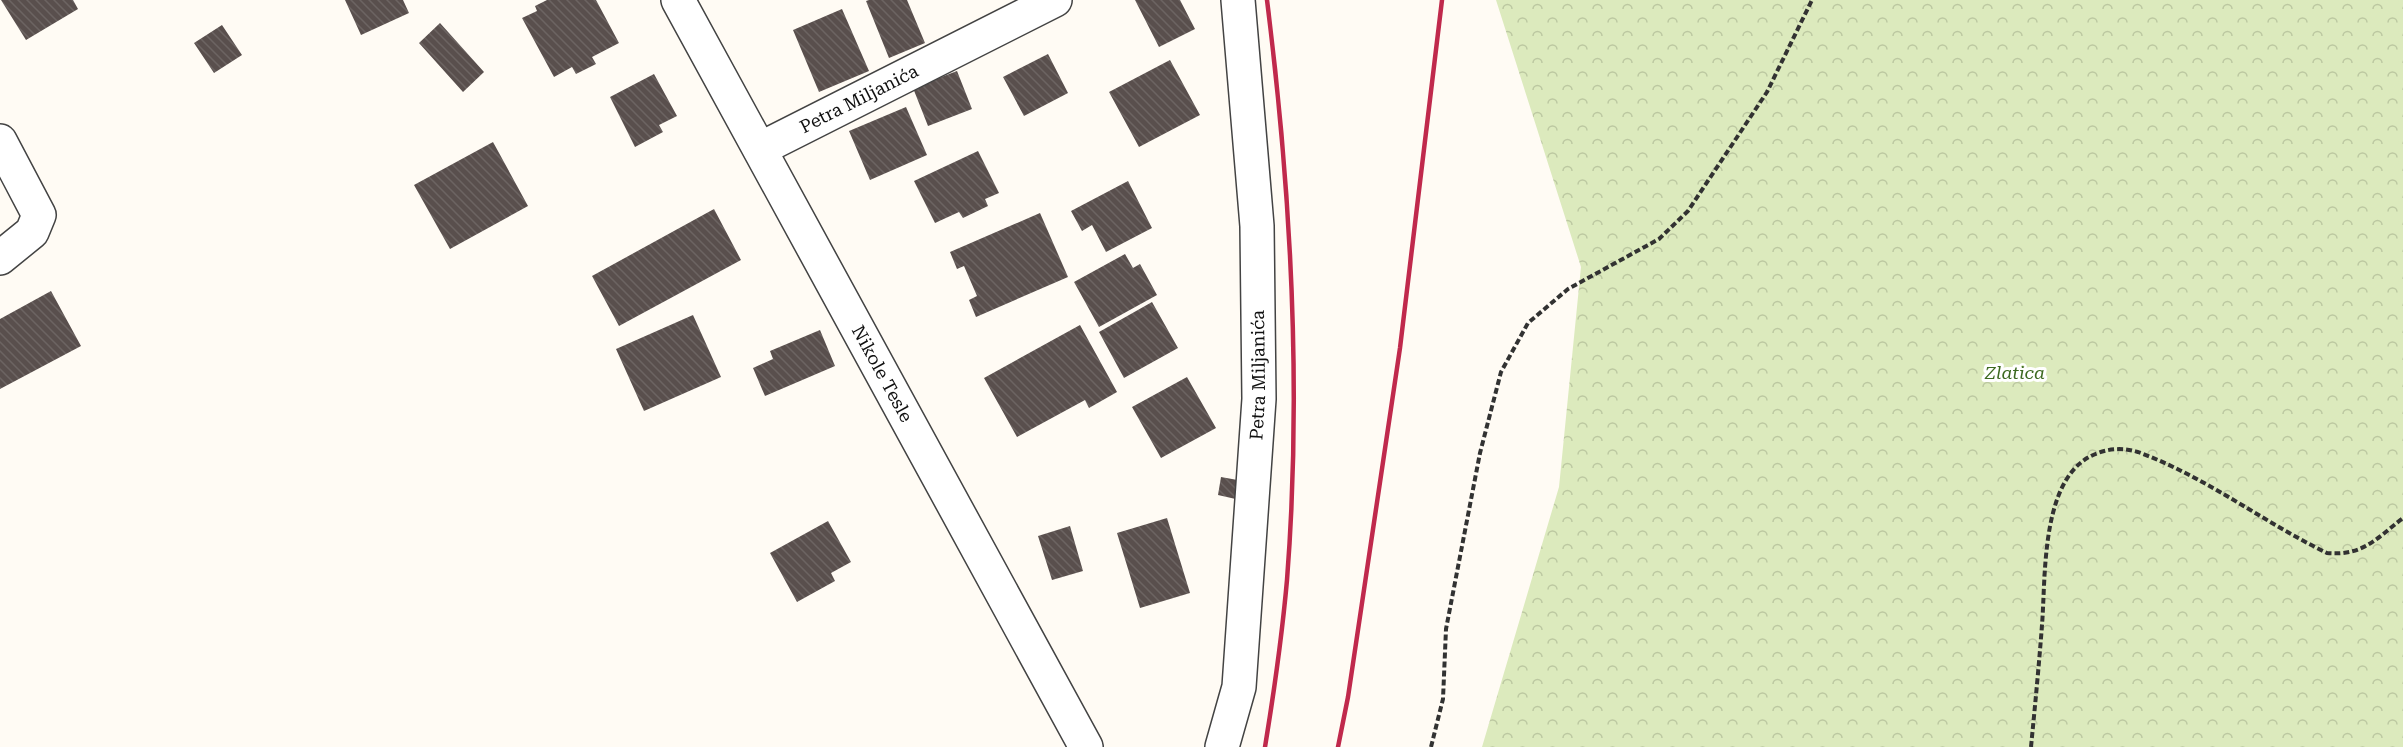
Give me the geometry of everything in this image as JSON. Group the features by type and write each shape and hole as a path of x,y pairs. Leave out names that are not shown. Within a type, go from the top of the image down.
{"street":[{"name":"Nikole Tesle","path":"678,0 1086,747"},
{"name":"Petra Miljanića","path":"760,149 1054,0"},
{"name":"Petra Miljanića","path":"1222,747 1239,687 1259,399 1257,226 1250,114 1238,0"},
{"path":"0,141 39,215 32,232 0,258"}],"path":[{"path":"1431,747 1443,699 1446,629 1480,453 1501,372 1528,323 1568,289 1659,239 1688,211 1767,93 1812,0"},
{"path":"2031,747 2049,533 2061,490 2070,473 2082,461 2106,450 2136,452 2192,476 2327,553 2358,552 2403,518"}],"green space":[{"name":"Zlatica","path":"1496,0 2403,0 2403,747 1482,747 1559,487 1581,267"}],"building":[{"path":"1,0 73,0 78,9 26,40"},
{"path":"345,0 403,0 409,13 361,35"},
{"path":"547,0 596,0 619,43 592,57 596,64 576,74 572,67 554,77 522,18 537,11 535,6"},
{"path":"907,0 925,43 889,58 866,1"},
{"path":"1135,0 1180,0 1195,29 1159,47"},
{"path":"842,9 869,71 819,92 793,30"},
{"path":"440,23 484,72 463,92 419,43"},
{"path":"222,25 242,55 214,73 194,43"},
{"path":"1048,54 1068,93 1024,116 1003,77"},
{"path":"1170,60 1200,115 1139,147 1109,92"},
{"path":"957,71 972,109 928,126 913,88"},
{"path":"654,74 677,116 659,125 663,132 635,147 610,97"},
{"path":"906,107 927,155 870,180 849,131"},
{"path":"493,142 528,206 450,249 414,185"},
{"path":"978,151 999,193 985,199 988,206 963,218 959,212 935,223 914,181"},
{"path":"1128,181 1152,228 1106,252 1092,225 1082,231 1071,211"},
{"path":"714,209 741,260 619,326 592,276"},
{"path":"1040,213 1068,277 976,317 969,300 977,296 964,266 957,269 950,252"},
{"path":"1125,254 1133,268 1140,264 1157,295 1099,327 1074,282"},
{"path":"51,291 81,346 0,389 0,319"},
{"path":"1152,302 1178,348 1124,378 1099,332"},
{"path":"693,315 721,377 644,411 616,349"},
{"path":"1080,325 1117,392 1089,408 1085,400 1017,437 984,378"},
{"path":"820,330 835,366 765,396 753,368 773,359 770,351"},
{"path":"1187,377 1216,428 1161,458 1132,407"},
{"path":"1221,477 1243,481 1240,500 1218,495"},
{"path":"1167,518 1190,593 1140,608 1117,533"},
{"path":"828,521 851,562 831,573 835,581 797,602 770,553"},
{"path":"1070,526 1083,571 1052,580 1038,536"}],"railway":[{"path":"1265,747 1278,664 1287,580 1294,435 1294,362 1288,217 1267,0"},
{"path":"1338,747 1348,697 1400,348 1442,0"}]}
